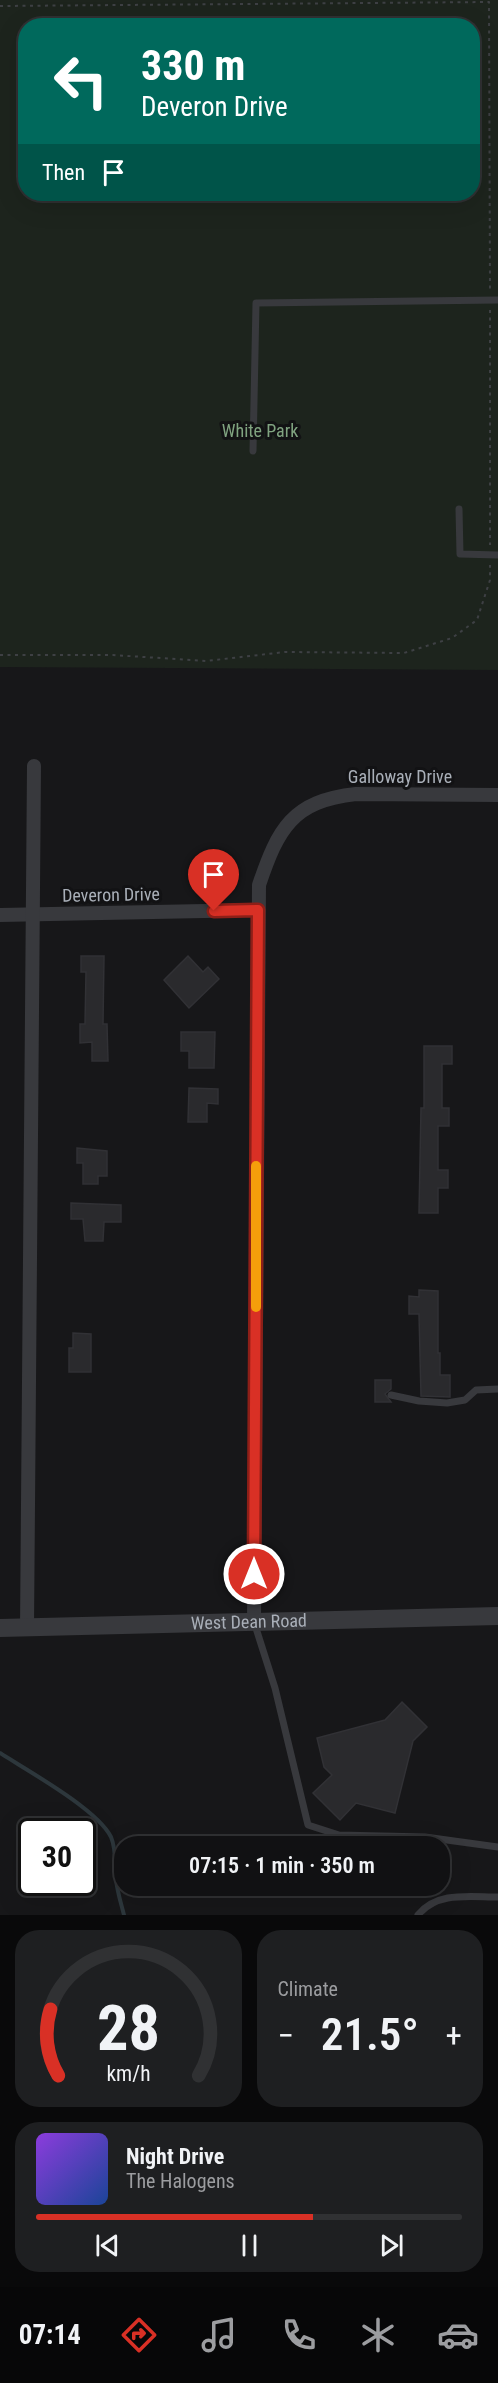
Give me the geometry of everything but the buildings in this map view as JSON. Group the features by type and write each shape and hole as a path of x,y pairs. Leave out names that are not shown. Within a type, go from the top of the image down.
{"street":[{"path":"27,1628 34,766"},
{"name":"Galloway Drive","path":"254,1622 259,885 279,835 287,823 297,814 315,804 337,796 356,794 498,795"},
{"name":"Deveron Drive","path":"0,915 258,910"},
{"name":"West Dean Road","path":"0,1629 498,1616"}],"lane":[{"path":"254,451 256,303 498,300"},
{"path":"459,509 460,554 494,555"},
{"path":"391,1395 419,1401 447,1403 465,1400 476,1390 498,1389"},
{"path":"254,1622 275,1688 308,1825 339,1835 426,1837 498,1847"},
{"path":"418,1915 425,1906 436,1900 498,1897"}],"path":[{"path":"0,6 489,2 494,555 490,580 477,620 452,638 404,653 285,652 206,661 113,655 0,655"}],"green space":[{"name":"White Park","path":"0,0 498,0 498,670 0,667"}],"waterway":[{"path":"0,1753 61,1791 103,1826 113,1842 115,1874 124,1915"}],"slow traffic":[{"path":"256,1166 256,1307"}],"route":[{"path":"214,911 258,910 254,1574"}]}
